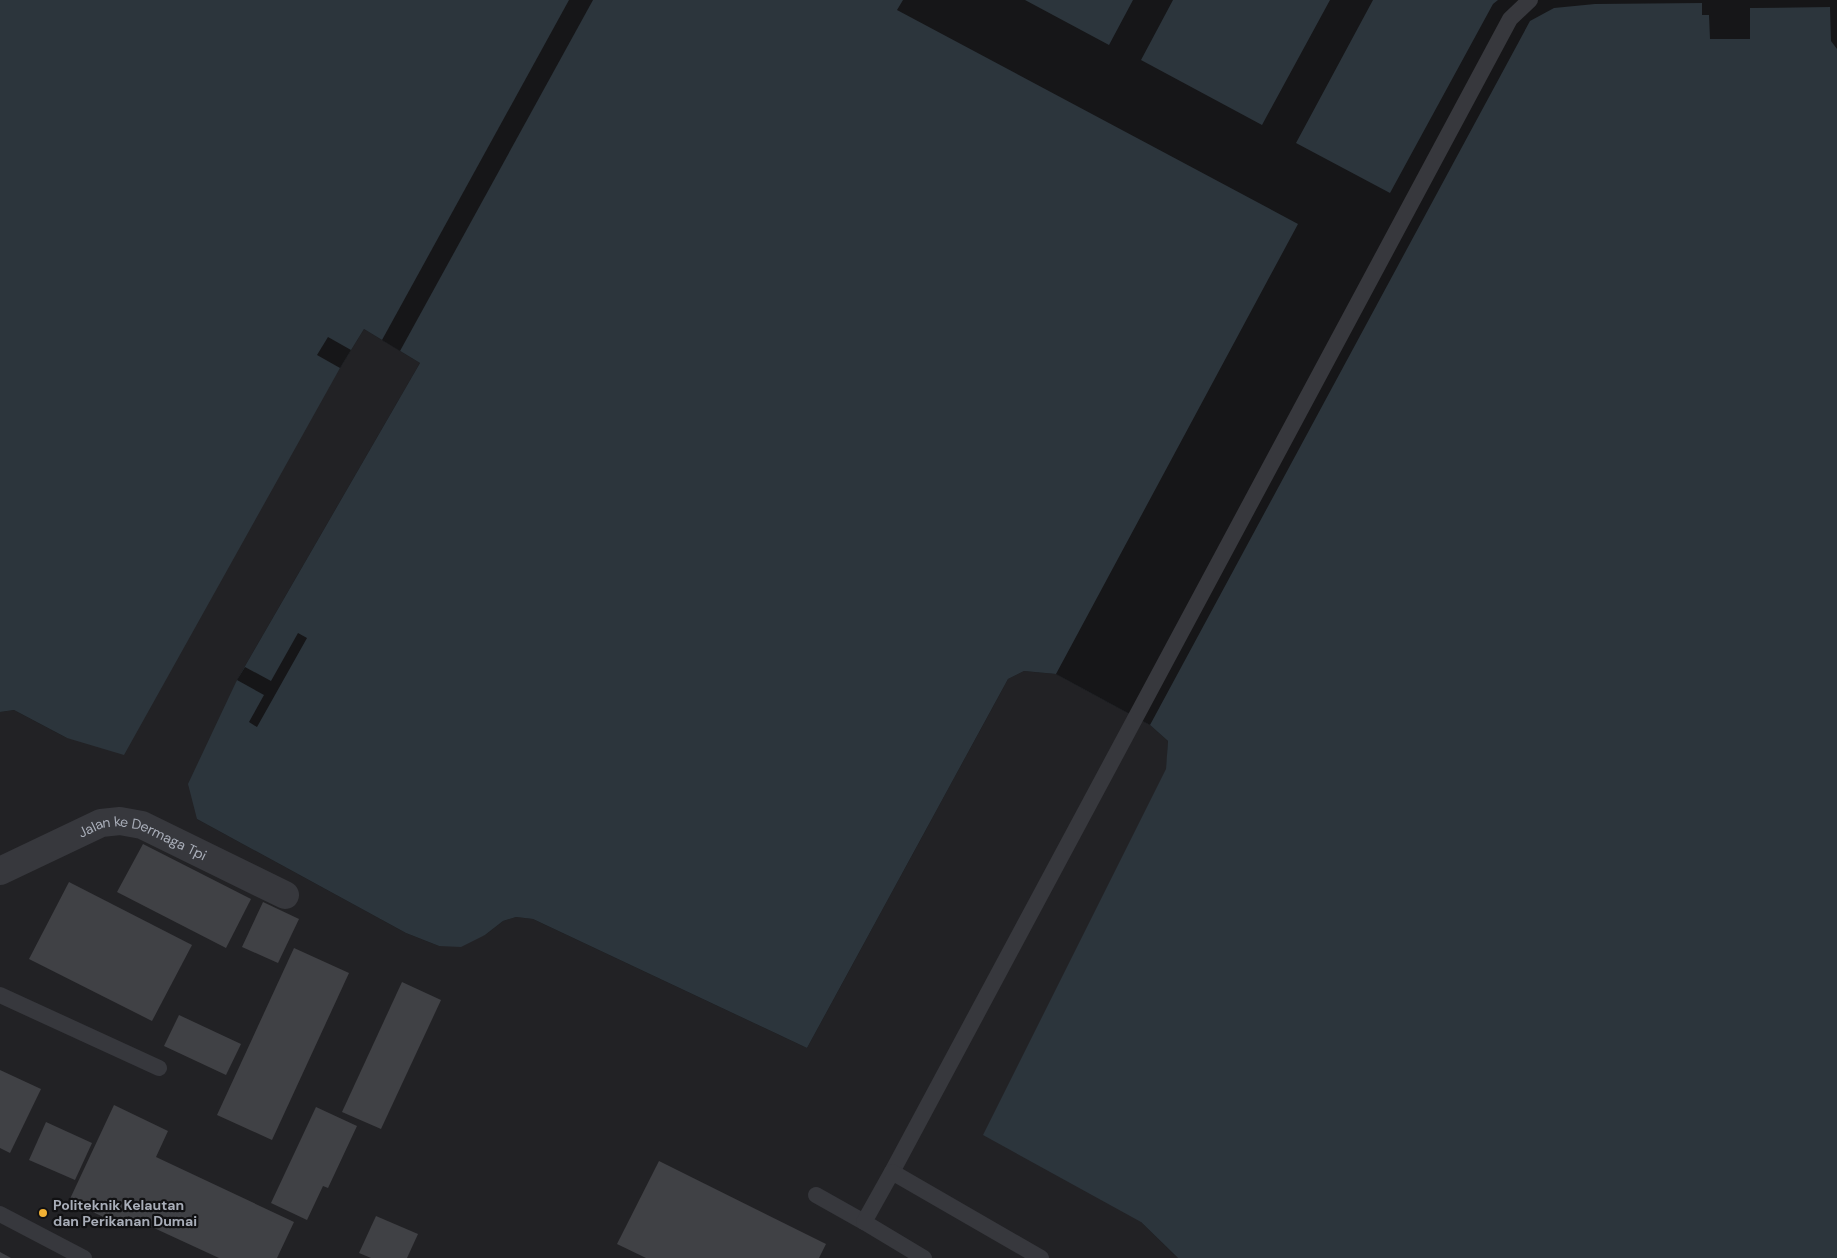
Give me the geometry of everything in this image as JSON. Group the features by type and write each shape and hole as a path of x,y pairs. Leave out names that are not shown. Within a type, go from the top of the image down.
{"street":[{"name":"Jalan ke Dermaga Tpi","path":"0,870 101,823 120,821 142,825 285,896"}],"lane":[{"path":"864,1222 1510,19 1530,0"},
{"path":"0,995 159,1068"},
{"path":"892,1172 1041,1258"},
{"path":"816,1195 924,1258"},
{"path":"0,1214 84,1258"}],"shaded area":[{"path":"0,0 1837,0 1837,1258 1178,1258 1141,1222 983,1135 1166,769 1168,741 1150,725 1056,674 1024,671 1008,679 807,1048 533,919 516,917 503,921 485,935 461,947 439,946 406,933 197,819 188,784 237,680 420,363 364,329 340,368 124,755 67,738 14,710 0,712"},
{"path":"364,329 420,363 237,680 197,819 406,933 439,946 485,935 503,921 516,917 533,919 807,1048 1008,679 1024,671 1056,674 1150,725 1168,741 1141,1222 1178,1258 0,1258 0,712 14,710 67,738 340,368"}],"pier":[{"path":"569,0 593,0 400,351 382,340"},
{"path":"903,0 1025,0 1109,45 1133,0 1173,0 1141,60 1262,125 1330,0 1373,0 1296,143 1390,193 1493,4 1498,0 1837,0 1837,49 1831,41 1830,7 1750,8 1750,39 1710,39 1709,15 1702,15 1702,3 1595,4 1554,8 1530,21 1150,725 1056,674 1298,224 897,10"},
{"path":"328,337 351,350 340,368 317,355"},
{"path":"298,633 307,638 257,727 249,722 264,695 237,680 245,667 271,681"}],"building":[{"path":"143,844 251,899 226,948 117,892"},
{"path":"69,882 192,945 152,1021 29,959"},
{"path":"263,902 299,919 278,963 242,947"},
{"path":"294,948 349,973 272,1140 217,1115"},
{"path":"402,982 441,1000 381,1129 342,1112"},
{"path":"179,1015 241,1044 226,1075 164,1046"},
{"path":"0,1070 41,1089 10,1153 0,1148"},
{"path":"114,1105 168,1131 156,1157 294,1222 277,1258 219,1258 128,1216 123,1226 69,1201"},
{"path":"316,1107 357,1126 328,1188 323,1186 307,1220 271,1203"},
{"path":"46,1122 92,1143 75,1180 29,1160"},
{"path":"659,1161 826,1244 819,1258 646,1258 617,1244"},
{"path":"376,1216 418,1234 407,1258 371,1258 359,1253"},
{"path":"0,1252 11,1258 0,1258"}],"place":[{"name":"Politeknik Kelautan dan Perikanan Dumai","path":"43,1213"}]}
